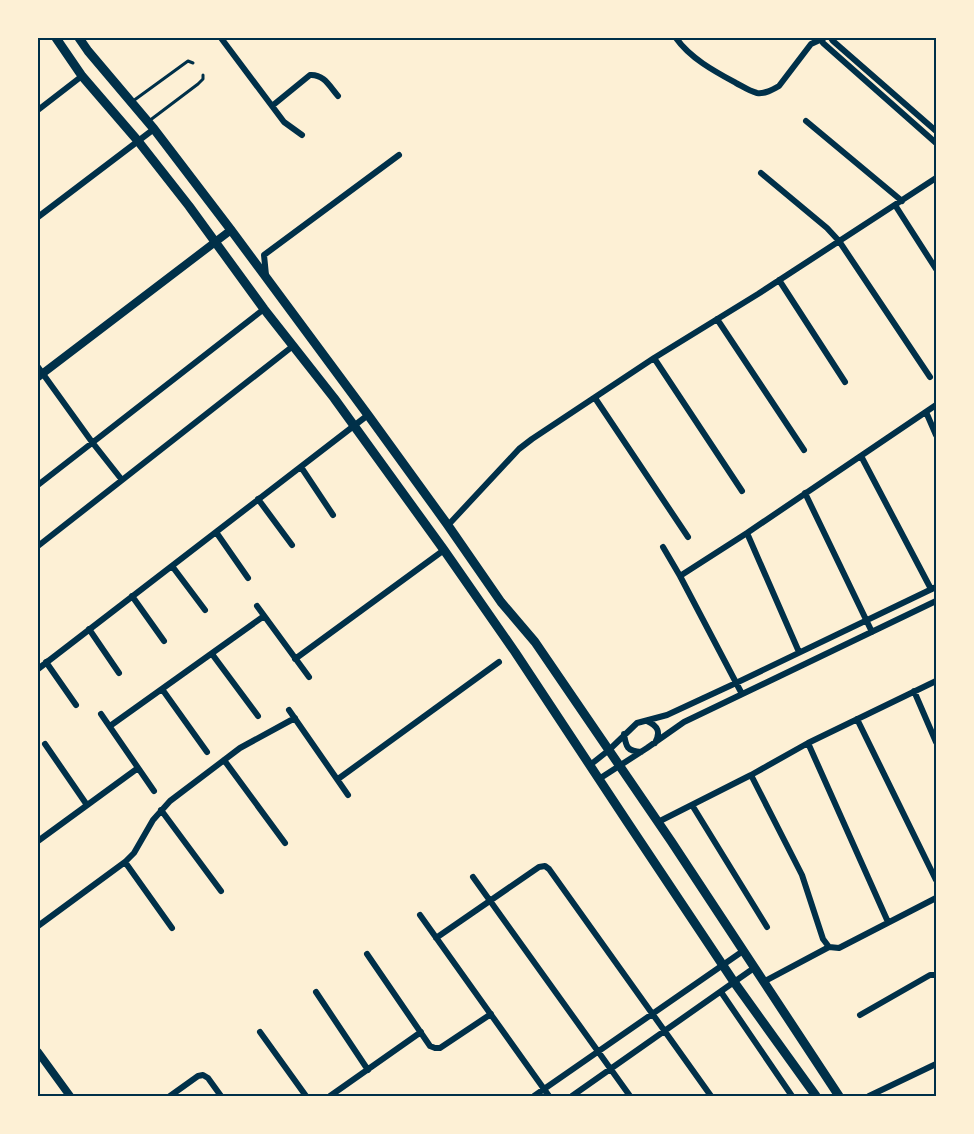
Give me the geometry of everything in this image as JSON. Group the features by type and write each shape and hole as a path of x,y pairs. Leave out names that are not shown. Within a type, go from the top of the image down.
{"main road":[{"path":"56,38 82,76 138,141 334,398 444,550 515,652 734,982 816,1096"},
{"path":"79,38 151,125 231,230 368,415 501,602 535,642 658,822 839,1096"}],"street":[{"path":"221,38 284,122 302,135"},
{"path":"676,38 711,69 749,90 762,93 772,91 778,86 811,44 821,38 823,44 936,143"},
{"path":"831,38 936,132"},
{"path":"272,106 310,75 323,78 338,96"},
{"path":"38,110 82,76"},
{"path":"806,121 890,190 936,269"},
{"path":"38,217 138,141 151,125"},
{"path":"266,279 264,255 399,155"},
{"path":"760,173 827,228 839,241 930,377"},
{"path":"447,524 519,449 654,358 936,178"},
{"path":"122,480 39,373 231,230"},
{"path":"779,280 844,382"},
{"path":"38,485 264,309"},
{"path":"717,319 804,450"},
{"path":"38,546 293,346"},
{"path":"654,358 742,491"},
{"path":"595,399 688,537"},
{"path":"680,576 936,405"},
{"path":"926,412 936,435"},
{"path":"38,669 368,415"},
{"path":"590,765 637,723 667,715 934,588 861,456"},
{"path":"301,467 333,515"},
{"path":"805,493 872,632"},
{"path":"258,499 292,545"},
{"path":"216,532 248,578"},
{"path":"747,533 800,652"},
{"path":"663,547 742,694"},
{"path":"295,658 444,550"},
{"path":"172,566 205,610"},
{"path":"132,596 164,641"},
{"path":"599,779 684,722 936,601"},
{"path":"257,606 309,677"},
{"path":"110,726 264,616"},
{"path":"89,629 119,673"},
{"path":"212,654 258,716"},
{"path":"46,662 76,705"},
{"path":"338,779 499,663"},
{"path":"658,822 808,743 936,681"},
{"path":"162,689 207,752"},
{"path":"914,692 936,742"},
{"path":"289,710 348,795"},
{"path":"100,714 154,791"},
{"path":"38,926 125,862 134,853 153,820 170,801 240,748 295,718"},
{"path":"857,719 936,880"},
{"path":"647,720 657,727 658,737 655,743"},
{"path":"624,734 629,749 633,752 640,752"},
{"path":"808,743 888,922"},
{"path":"45,744 87,805"},
{"path":"224,760 285,843"},
{"path":"38,841 138,768"},
{"path":"751,775 802,875 823,939 829,947"},
{"path":"692,805 767,927"},
{"path":"161,810 221,891"},
{"path":"125,862 172,928"},
{"path":"436,938 539,867 544,866 549,869 711,1096"},
{"path":"473,877 630,1096"},
{"path":"763,982 829,947 839,948 936,898"},
{"path":"420,915 549,1096"},
{"path":"534,1096 743,951"},
{"path":"367,954 430,1046 440,1048 491,1014"},
{"path":"572,1096 754,968"},
{"path":"860,1015 930,975 935,976"},
{"path":"316,992 368,1070"},
{"path":"721,992 792,1096"},
{"path":"260,1032 306,1096"},
{"path":"330,1096 421,1032"},
{"path":"38,1052 70,1096"},
{"path":"870,1096 936,1064"},
{"path":"170,1096 198,1076 204,1075 221,1096"}],"lane":[{"path":"131,103 188,61 193,63"},
{"path":"151,125 198,84 203,79 203,75"}]}
